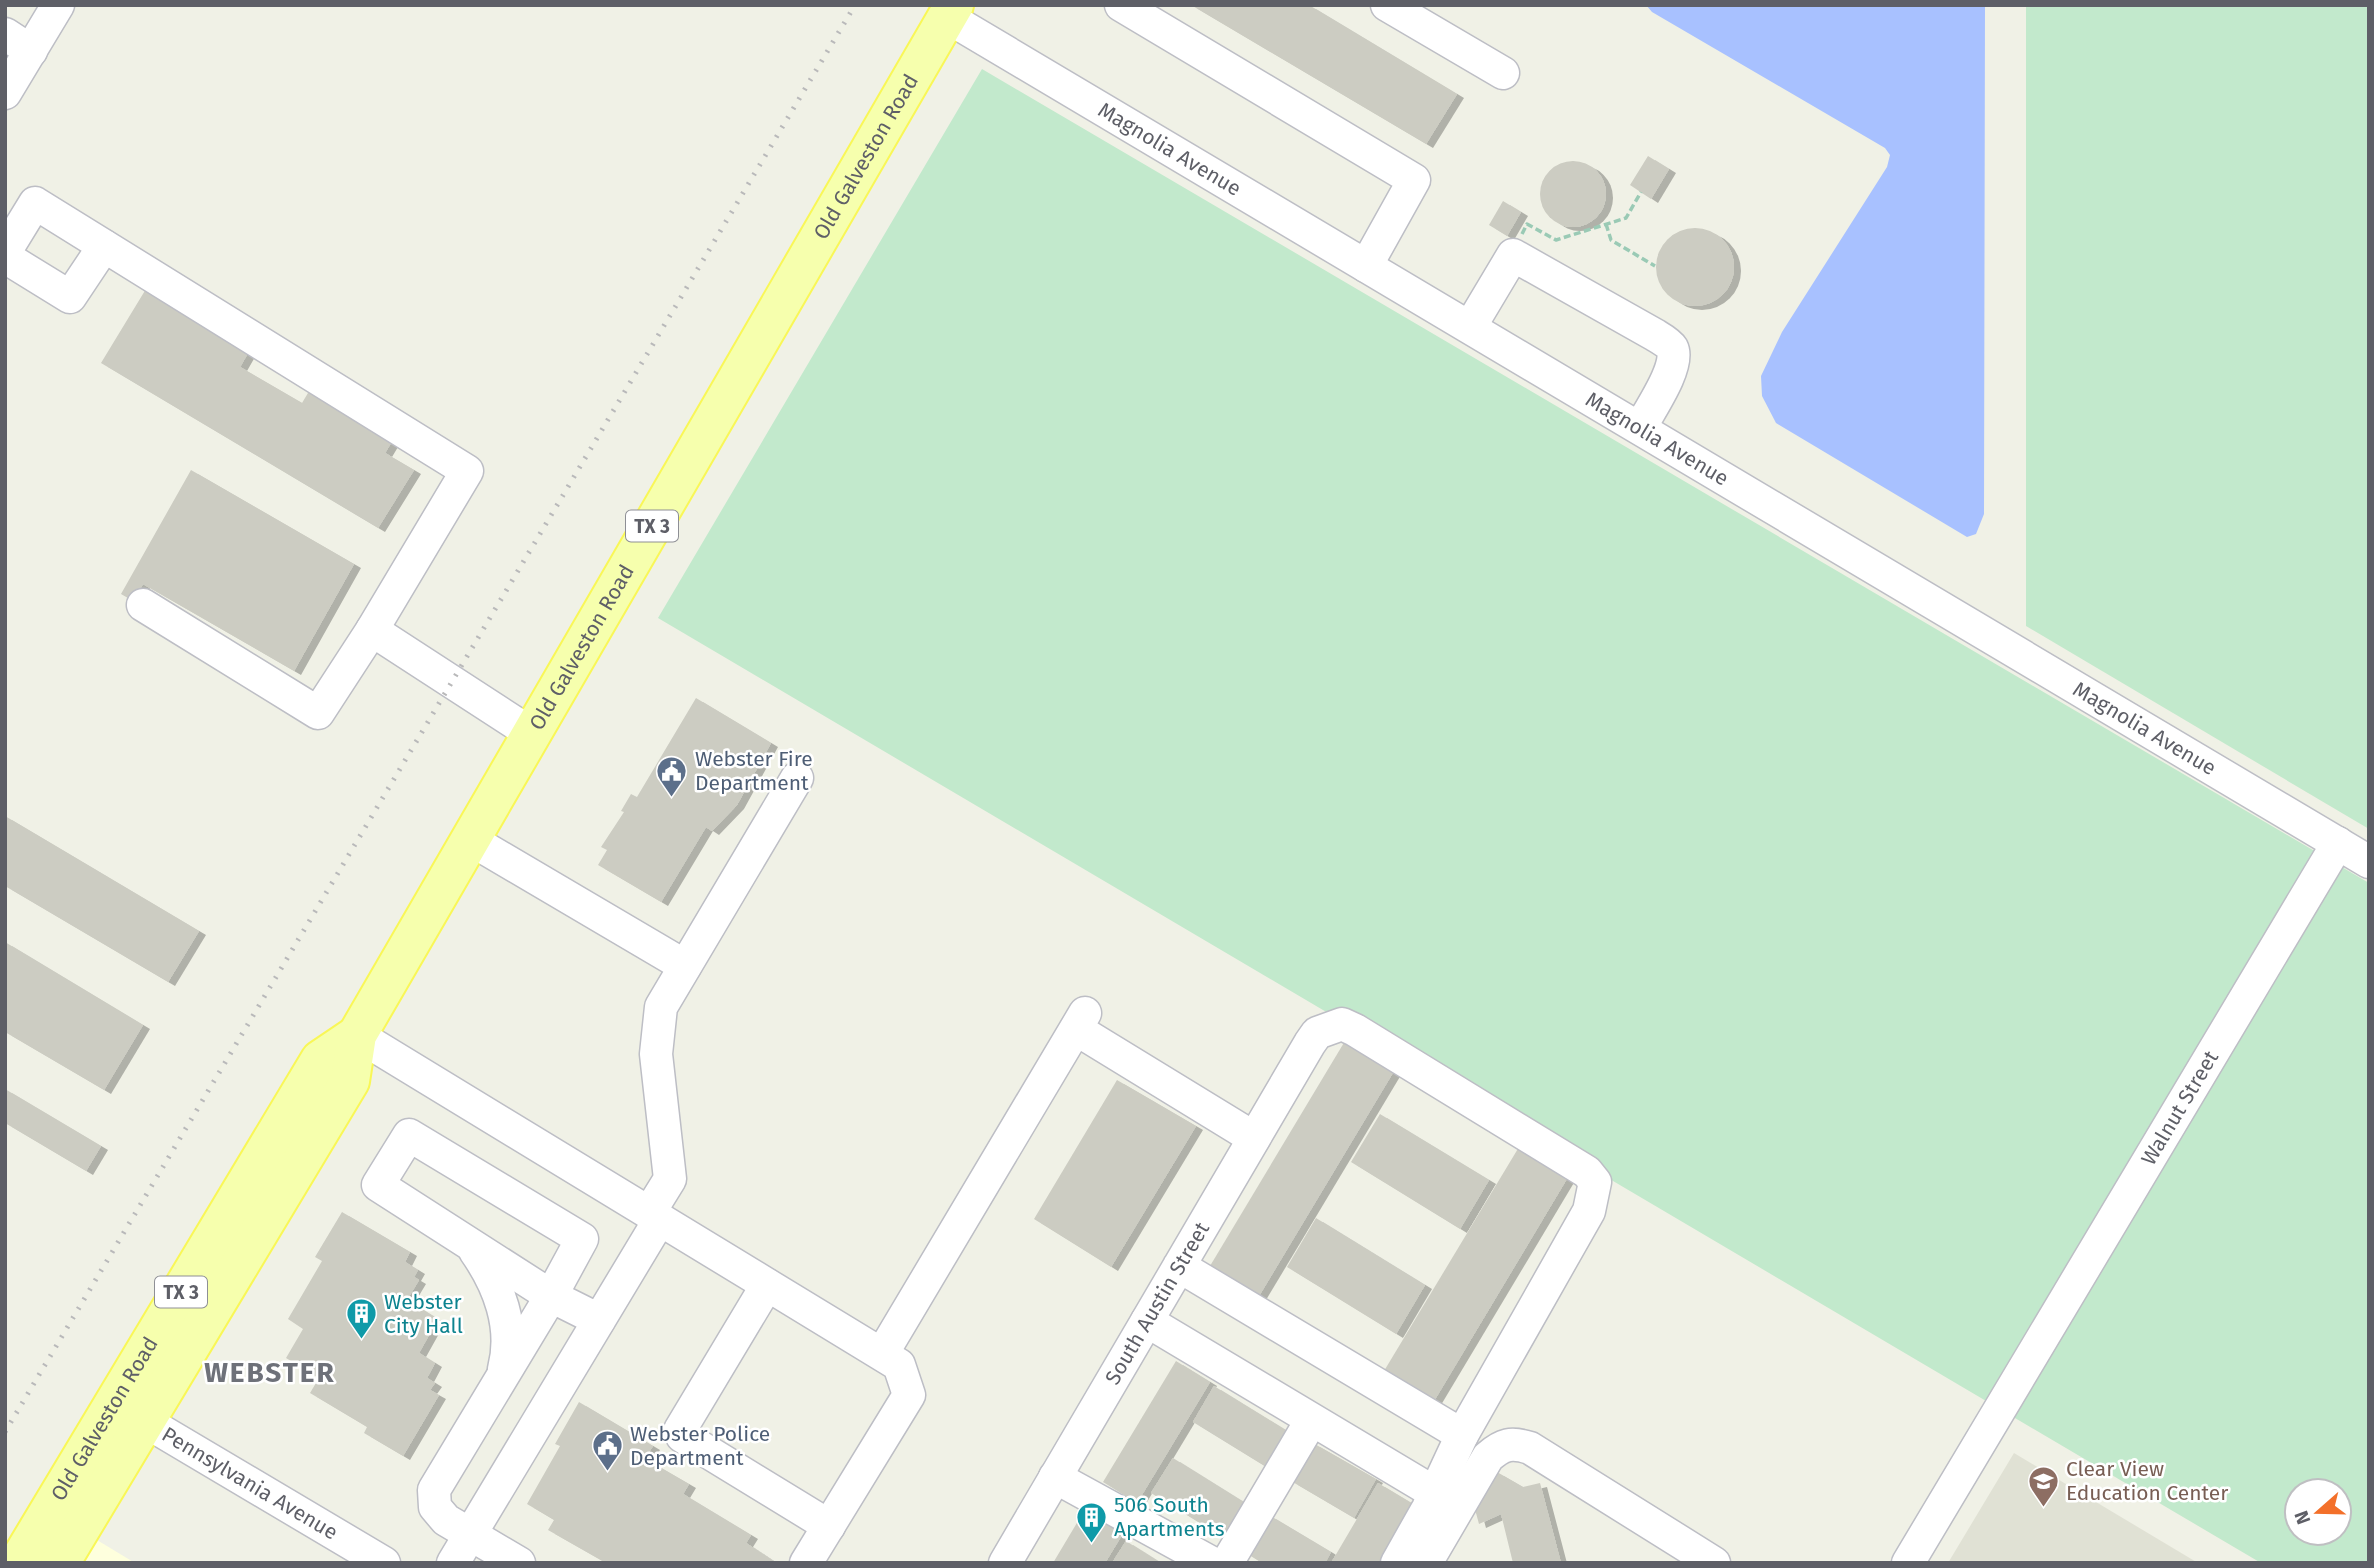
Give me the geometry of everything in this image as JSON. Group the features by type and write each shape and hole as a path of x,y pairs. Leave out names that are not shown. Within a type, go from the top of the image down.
{"main road":[{"name":"Old Galveston Road","path":"34,1557 136,1411 350,1081 357,1035 950,11"},
{"name":"Old Galveston Road","path":"136,1411 185,1286 320,1060 357,1035"}],"street":[{"path":"5,93 18,43 58,5"},
{"path":"1121,5 1414,180 1367,266"},
{"path":"1387,5 1503,73"},
{"name":"Magnolia Avenue","path":"950,11 1367,266 2369,862"},
{"path":"104,246 70,297 5,254 35,202 467,471 372,630 318,713 143,605"},
{"path":"1470,327 1513,255 1671,346 1674,357 1672,369 1640,428"},
{"path":"372,630 532,734"},
{"path":"453,1563 599,1320 655,1216 670,1179 656,1054 661,1007 797,778"},
{"path":"471,840 685,966"},
{"name":"Walnut Street","path":"1908,1563 2338,844"},
{"path":"882,1354 1080,1021 1254,1138"},
{"name":"South Austin Street","path":"1005,1563 1310,1043 1328,1027 1342,1024 1355,1030 1587,1172 1595,1182 1589,1211 1462,1435"},
{"path":"357,1035 899,1365 909,1395 806,1563"},
{"path":"519,1563 446,1520 435,1507 434,1490 551,1296 582,1239 409,1135 378,1185 551,1296 599,1320"},
{"path":"467,1243 486,1267 502,1302 508,1339 502,1377"},
{"path":"1179,1266 1462,1435 1435,1493 1397,1563"},
{"path":"767,1285 680,1430 682,1436 829,1526"},
{"path":"1147,1321 1435,1493"},
{"name":"Pennsylvania Avenue","path":"136,1411 384,1563"},
{"path":"1227,1563 1311,1420"},
{"path":"1426,1563 1488,1457 1502,1446 1515,1443 1530,1448 1714,1563"},
{"path":"1055,1478 1212,1563"}],"path":[{"path":"1513,255 1527,224 1556,240 1626,218 1641,192"},
{"path":"1606,224 1611,240 1655,266"}],"shaded area":[{"path":"2026,5 2369,5 2369,829 2026,626"},
{"path":"982,69 2369,883 2369,1563 2261,1563 658,618"},
{"name":"Clear View Education Center","path":"2014,1453 2198,1563 1948,1563"},
{"path":"97,1540 135,1563 84,1563"}],"water":[{"path":"1646,5 1985,5 1984,514 1976,534 1967,537 1776,423 1762,396 1761,376 1782,332 1887,167 1890,155 1885,148 1652,12"}],"building":[{"path":"1191,5 1309,5 1457,94 1426,144"},
{"path":"1648,156 1669,169 1651,199 1630,185"},
{"path":"1566,161 1580,161 1592,166 1601,175 1606,194 1604,207 1597,218 1580,227 1566,227 1554,222 1545,213 1540,201 1540,187 1545,175 1554,166"},
{"path":"1503,201 1521,212 1507,236 1489,225"},
{"path":"1695,228 1710,231 1723,239 1731,252 1734,267 1731,282 1723,295 1710,303 1695,306 1680,303 1667,295 1659,282 1656,267 1659,252 1667,239 1680,231"},
{"path":"149,284 252,346 240,367 302,403 314,383 397,433 385,453 414,470 378,528 101,363"},
{"path":"191,470 354,564 294,671 143,584 133,601 121,594"},
{"path":"696,698 771,743 737,805 712,831 706,827 661,902 598,865 607,850 601,847 624,812 621,811 631,794 637,797"},
{"path":"5,816 199,931 168,982 5,886"},
{"path":"5,942 143,1025 104,1090 5,1032"},
{"path":"1345,1041 1394,1071 1256,1301 1207,1271"},
{"path":"1117,1080 1196,1126 1111,1267 1034,1219"},
{"path":"5,1089 101,1146 86,1171 5,1123"},
{"path":"1380,1114 1489,1180 1460,1229 1351,1162"},
{"path":"1519,1147 1568,1177 1431,1406 1381,1376"},
{"name":"Webster City Hall","path":"342,1212 410,1252 405,1262 418,1270 414,1277 419,1280 407,1300 438,1319 419,1353 435,1363 427,1378 435,1383 430,1390 439,1395 403,1456 364,1433 367,1427 310,1393 319,1378 286,1358 303,1329 288,1319 322,1261 315,1257"},
{"path":"1316,1218 1425,1285 1396,1334 1287,1267"},
{"path":"1176,1361 1210,1382 1137,1503 1103,1482"},
{"path":"1214,1386 1292,1434 1271,1470 1193,1422"},
{"name":"Webster Police Department","path":"579,1402 653,1446 647,1455 651,1462 689,1484 683,1494 751,1535 746,1543 776,1563 606,1563 548,1530 554,1520 527,1504 560,1446 555,1444"},
{"path":"1313,1443 1376,1479 1354,1518 1291,1481"},
{"path":"1173,1458 1250,1506 1229,1541 1151,1493"},
{"path":"1497,1472 1523,1487 1540,1483 1561,1563 1513,1563 1501,1514 1479,1524 1473,1502 1488,1476"},
{"path":"1378,1483 1413,1504 1378,1563 1331,1563"},
{"name":"506 South Apartments","path":"1090,1501 1128,1525 1105,1563 1053,1563"},
{"path":"1269,1515 1331,1552 1325,1563 1262,1563 1246,1553"},
{"path":"1126,1541 1161,1563 1112,1563"}],"railway":[{"path":"5,1432 855,5"}],"place":[{"name":"Webster Fire Department","path":"672,798"},
{"name":"Webster City Hall","path":"361,1341"},
{"name":"Webster Police Department","path":"607,1473"},
{"name":"Clear View Education Center","path":"2043,1508"},
{"name":"506 South Apartments","path":"1091,1544"}],"district":[{"name":"WEBSTER","path":"270,1372"}]}
